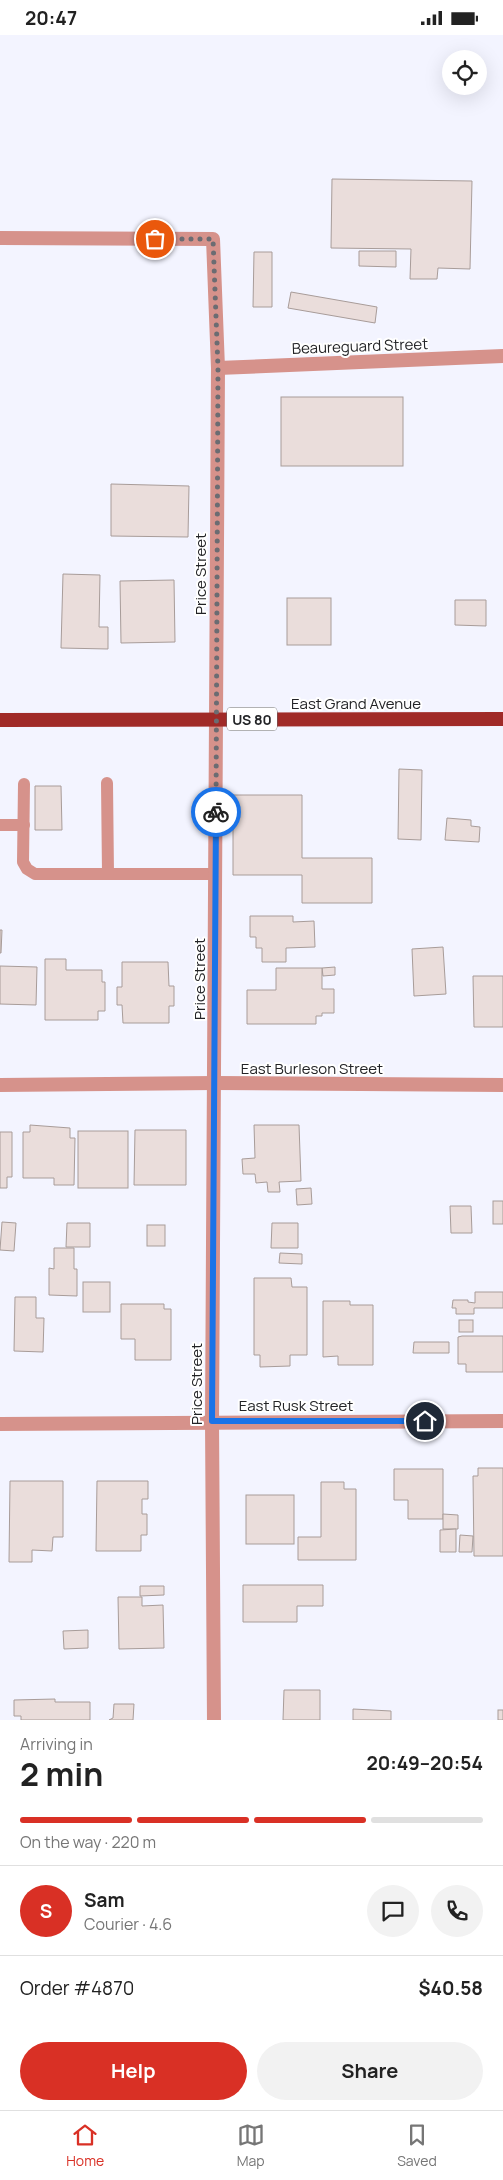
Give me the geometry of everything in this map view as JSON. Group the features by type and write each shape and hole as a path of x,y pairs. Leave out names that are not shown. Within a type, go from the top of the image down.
{"highway":[{"name":"East Grand Avenue","path":"0,719 503,719"}],"street":[{"name":"Price Street","path":"0,238 213,239 218,368 212,1421 214,1720"},
{"name":"Beaureguard Street","path":"218,368 503,357"},
{"name":"East Burleson Street","path":"0,1085 215,1083 503,1085"},
{"name":"East Rusk Street","path":"0,1424 212,1421 503,1421"}],"lane":[{"path":"107,783 108,874"},
{"path":"24,784 23,863 34,874 216,874"},
{"path":"0,825 24,825"}],"building":[{"path":"332,179 472,181 470,269 438,268 437,279 410,279 411,249 331,248"},
{"path":"359,251 396,251 396,267 359,266"},
{"path":"254,252 272,252 272,307 253,307"},
{"path":"291,292 377,307 375,323 288,308"},
{"path":"281,397 403,397 403,466 281,466"},
{"path":"111,484 189,486 188,537 111,536"},
{"path":"63,574 100,575 99,627 108,627 108,649 61,648"},
{"path":"174,580 175,642 121,643 120,581"},
{"path":"287,598 331,598 331,645 287,645"},
{"path":"455,600 486,600 486,626 455,625"},
{"path":"399,769 422,770 421,840 398,839"},
{"path":"35,786 61,786 62,830 35,830"},
{"path":"233,795 302,795 302,858 372,858 372,903 302,903 302,875 233,875"},
{"path":"447,818 471,820 471,826 480,827 479,842 445,840"},
{"path":"250,916 293,916 293,922 314,921 315,947 286,948 286,962 262,962 262,948 256,948 256,937 250,937"},
{"path":"0,930 2,930 1,953 0,953"},
{"path":"443,947 446,994 414,996 412,949"},
{"path":"45,959 66,959 66,970 102,970 102,982 105,982 105,1011 98,1011 98,1020 45,1020"},
{"path":"122,962 168,962 169,986 174,986 174,1006 169,1006 169,1023 123,1023 122,1005 117,1005 117,987 122,987"},
{"path":"0,966 37,967 36,1005 0,1004"},
{"path":"335,967 335,975 323,976 322,968"},
{"path":"276,968 322,968 322,989 334,989 334,1013 322,1013 322,1016 316,1016 316,1024 247,1024 247,990 276,990"},
{"path":"473,976 503,976 503,1027 474,1027"},
{"path":"30,1125 70,1128 70,1138 75,1138 74,1185 54,1185 54,1178 23,1178 23,1132 30,1132"},
{"path":"254,1125 299,1125 301,1181 279,1182 280,1192 268,1192 267,1182 256,1183 255,1174 243,1174 242,1159 255,1158"},
{"path":"135,1130 186,1130 186,1185 134,1185"},
{"path":"78,1131 128,1131 128,1188 78,1188"},
{"path":"0,1132 12,1132 12,1177 7,1177 7,1188 0,1188"},
{"path":"311,1188 312,1204 297,1205 296,1189"},
{"path":"493,1201 503,1201 503,1224 493,1224"},
{"path":"450,1206 471,1206 472,1233 451,1233"},
{"path":"2,1222 16,1223 14,1251 0,1250"},
{"path":"67,1223 90,1223 90,1247 66,1247"},
{"path":"272,1223 298,1223 298,1248 271,1248"},
{"path":"147,1225 165,1225 165,1246 147,1246"},
{"path":"54,1248 74,1248 74,1269 77,1269 77,1296 49,1295 49,1268 54,1269"},
{"path":"280,1253 302,1254 302,1264 279,1263"},
{"path":"254,1278 291,1278 292,1287 307,1287 307,1355 290,1355 290,1366 260,1367 260,1355 254,1355"},
{"path":"83,1282 110,1282 110,1312 83,1312"},
{"path":"475,1292 503,1292 503,1308 474,1308 474,1314 456,1314 456,1308 452,1308 453,1300 468,1300 468,1302 475,1303"},
{"path":"15,1297 36,1297 36,1318 44,1318 43,1352 14,1351"},
{"path":"323,1301 350,1301 350,1305 373,1305 373,1365 338,1365 338,1356 323,1357"},
{"path":"121,1304 164,1304 164,1309 171,1309 171,1360 135,1360 135,1339 121,1339"},
{"path":"459,1320 473,1320 473,1332 459,1332"},
{"path":"503,1336 503,1372 466,1372 466,1364 458,1364 458,1337"},
{"path":"414,1342 449,1342 449,1353 413,1353"},
{"path":"478,1468 503,1468 503,1556 474,1556 473,1476 478,1476"},
{"path":"394,1469 443,1469 443,1519 408,1519 408,1500 394,1500"},
{"path":"10,1481 63,1481 63,1537 53,1537 52,1551 32,1550 32,1562 9,1562"},
{"path":"97,1481 148,1481 148,1499 142,1499 142,1514 147,1514 147,1535 141,1535 141,1551 96,1551"},
{"path":"321,1482 344,1482 344,1489 356,1489 356,1560 298,1560 298,1537 321,1537"},
{"path":"246,1495 294,1495 294,1544 246,1544"},
{"path":"443,1514 458,1515 458,1529 443,1529"},
{"path":"456,1529 456,1552 440,1552 440,1530"},
{"path":"460,1535 473,1536 472,1552 459,1552"},
{"path":"243,1585 323,1585 323,1606 297,1606 297,1622 243,1622"},
{"path":"140,1586 164,1586 164,1595 140,1596"},
{"path":"118,1597 142,1597 142,1606 163,1605 164,1648 119,1649"},
{"path":"88,1630 88,1648 64,1649 63,1631"},
{"path":"284,1690 320,1690 320,1720 283,1720"},
{"path":"55,1699 55,1702 90,1702 90,1720 21,1720 21,1716 14,1716 14,1700"},
{"path":"114,1704 134,1704 133,1720 109,1720 113,1718"},
{"path":"353,1709 391,1711 391,1720 353,1720"},
{"path":"498,1710 503,1710 503,1720 498,1720"}],"way so far":[{"path":"155,239 213,239 218,368 216,812"}],"route":[{"path":"216,812 212,1421 425,1421"}]}
